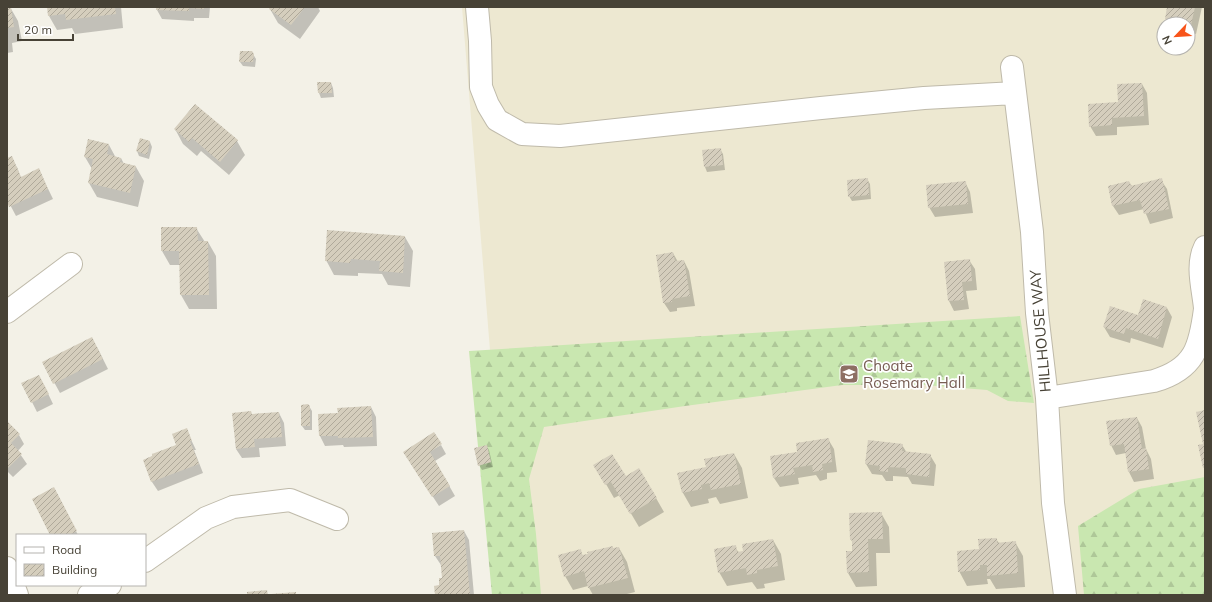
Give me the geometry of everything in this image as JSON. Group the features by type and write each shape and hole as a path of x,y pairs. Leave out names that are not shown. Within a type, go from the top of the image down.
{"street":[{"path":"477,7 480,41 481,87 488,105 497,120 522,134 560,136 924,98 1015,93"},
{"name":"HILLHOUSE WAY","path":"1012,67 1032,232 1037,313 1047,398 1053,503 1065,595"},
{"path":"1047,398 1154,381 1177,372 1190,359 1198,346 1202,331 1205,308 1200,262 1202,252 1205,247"},
{"path":"7,312 71,264"},
{"path":"146,560 206,518 233,507 290,500 337,519"},
{"path":"7,568 17,595"},
{"path":"89,595 108,586"}],"shaded area":[{"name":"Choate Rosemary Hall","path":"462,7 1205,7 1205,595 510,595"}],"green space":[{"path":"1020,316 1034,403 1008,401 987,390 925,385 842,385 544,427 529,479 536,534 541,595 492,595 469,351"},
{"path":"1205,477 1205,595 1084,595 1078,526 1139,489"}],"building":[{"path":"7,7 11,7 14,27 7,28"},
{"path":"47,7 115,7 116,14 66,20 65,14 48,16"},
{"path":"156,7 204,7 204,9 189,8 189,11 156,10"},
{"path":"270,7 305,7 291,25 269,9"},
{"path":"1167,7 1195,7 1193,16 1166,16"},
{"path":"240,51 252,51 254,54 253,62 239,62"},
{"path":"317,82 331,82 332,93 318,93"},
{"path":"1142,83 1144,116 1112,118 1112,125 1089,127 1088,104 1118,102 1117,84"},
{"path":"195,104 238,140 220,162 192,138 189,142 174,129"},
{"path":"140,138 150,141 147,155 136,151"},
{"path":"88,139 109,144 107,154 121,158 120,162 136,166 130,193 88,183 93,159 84,157"},
{"path":"721,148 723,165 704,167 702,150"},
{"path":"12,156 21,177 39,168 48,189 9,207 7,201 7,158"},
{"path":"868,178 869,195 848,197 847,180"},
{"path":"1162,178 1169,209 1144,214 1140,200 1112,206 1108,186 1129,181 1131,186"},
{"path":"966,181 968,204 928,208 926,185"},
{"path":"161,227 197,227 198,241 208,241 209,295 180,295 179,251 161,251"},
{"path":"327,230 405,236 403,273 379,271 380,261 351,259 350,263 325,261"},
{"path":"673,252 675,261 684,260 690,296 672,299 672,302 663,303 656,255"},
{"path":"970,259 972,281 962,282 964,300 948,301 944,262"},
{"path":"1143,299 1167,307 1158,339 1126,328 1124,334 1103,327 1110,306 1138,315"},
{"path":"92,337 103,359 53,384 42,362"},
{"path":"39,375 49,394 31,403 21,383"},
{"path":"308,404 310,406 310,426 301,426 301,405"},
{"path":"371,406 373,437 338,438 338,436 319,436 318,414 338,413 337,408"},
{"path":"1205,410 1205,467 1203,468 1198,445 1203,444 1196,412"},
{"path":"251,411 252,414 279,412 282,437 254,439 255,447 236,449 232,413"},
{"path":"1137,417 1142,449 1146,448 1149,469 1128,472 1124,444 1110,446 1106,421"},
{"path":"7,421 20,434 11,443 22,454 7,469"},
{"path":"187,428 192,441 190,441 199,464 151,482 143,460 152,456 152,454 176,445 172,434"},
{"path":"434,432 442,444 430,452 450,486 432,497 403,452"},
{"path":"829,438 832,462 822,464 823,470 813,472 812,465 793,468 795,474 773,478 770,456 797,452 796,443"},
{"path":"868,440 903,444 902,451 931,454 929,477 906,474 906,468 888,467 888,472 879,471 880,466 865,464"},
{"path":"487,445 491,462 478,466 474,448"},
{"path":"734,453 741,484 711,490 709,483 701,485 702,489 682,493 677,473 706,467 704,459"},
{"path":"612,454 626,476 639,468 657,498 630,514 611,482 605,485 593,465"},
{"path":"54,487 77,531 71,534 50,534 32,499"},
{"path":"882,512 883,539 868,539 869,572 847,573 846,551 852,551 849,513"},
{"path":"464,530 470,595 435,595 434,586 439,585 439,578 442,578 440,556 434,556 432,533"},
{"path":"997,538 997,543 1016,541 1018,573 987,576 987,565 980,565 980,570 958,572 957,551 979,549 978,539"},
{"path":"773,539 778,566 757,570 757,573 747,575 746,568 718,573 714,549 736,545 737,552 743,551 742,544"},
{"path":"613,546 613,548 619,547 628,578 588,588 584,571 564,577 558,555 581,549 582,555 588,554 587,552"},
{"path":"267,590 268,595 247,595 247,592"},
{"path":"296,592 296,595 271,594"}],"place":[{"name":"Choate Rosemary Hall","path":"849,374"}]}
